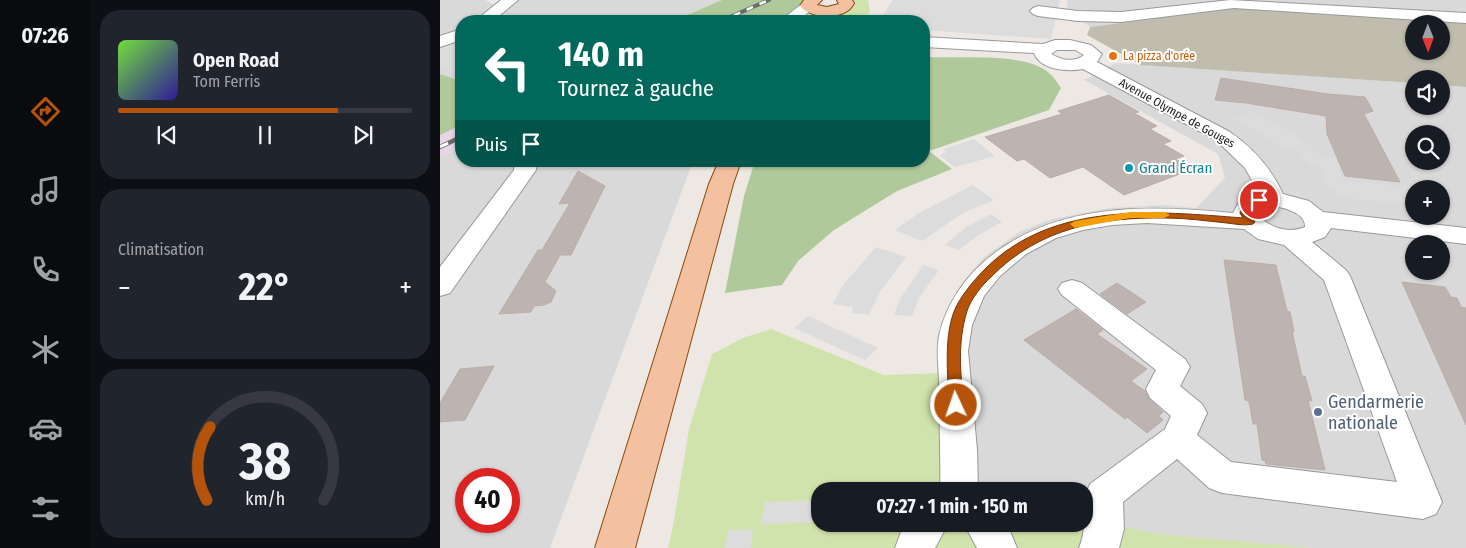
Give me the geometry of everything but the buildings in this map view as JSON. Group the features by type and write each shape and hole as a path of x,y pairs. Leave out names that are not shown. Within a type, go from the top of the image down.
{"main road":[{"path":"811,9 838,6"},
{"path":"615,548 725,169"}],"street":[{"path":"491,15 511,0"},
{"path":"1415,0 1429,15"},
{"path":"1038,11 1078,16 1121,17 1254,3 1416,15"},
{"path":"800,15 811,9"},
{"path":"1071,45 1078,16"},
{"path":"1450,17 1466,18"},
{"path":"440,42 455,37"},
{"path":"930,42 1044,52 1052,62 1060,64 1085,63 1093,58 1093,54 1086,48 1071,45 1055,45 1044,52 930,48"},
{"name":"Avenue Olympe de Gouges","path":"1085,63 1223,136 1241,149 1258,168 1274,199"},
{"path":"440,287 525,167"},
{"path":"1178,440 1222,476 1423,502 1336,276 1309,237 1306,209 1291,202 1274,199 1259,200 1249,205 1245,213 1250,222 1260,230 1275,236 1309,237 1348,240 1405,246"},
{"path":"959,482 953,348 962,308 980,281 1002,259 1041,235 1059,228 1095,220 1130,215 1168,215 1250,222"},
{"path":"1309,237 1349,223 1466,236"},
{"path":"1450,251 1466,252"},
{"path":"1072,289 1174,367 1162,389 1190,413 1178,440 1103,496 1106,519 1103,540 1099,548"},
{"path":"915,548 917,538 922,532"},
{"path":"990,532 995,539 997,548"}],"shaded area":[{"path":"440,0 485,0 494,5 501,0 722,0 687,15 455,15 455,79 440,74"},
{"path":"893,0 1060,0 1051,39 930,30 930,15 883,15"},
{"path":"1067,0 1466,0 1466,21 1450,20 1450,15 1405,15 1405,18 1233,8 1090,27 1068,10"},
{"path":"1233,8 1405,18 1405,60 1450,60 1450,20 1466,21 1466,87 1450,86 1450,70 1405,70 1405,82 1141,65 1087,35 1090,27"},
{"path":"455,41 455,74 440,69 440,46"},
{"path":"1116,63 1405,82 1405,115 1450,115 1450,86 1466,87 1466,548 1313,548 1159,534 1093,521 1093,482 945,482 947,465 941,336 959,287 984,257 1021,231 1052,219 1110,208 1165,205 1196,208 1225,178 1218,154 1084,80"},
{"path":"1252,112 1295,134 1324,158 1334,158 1344,181 1405,186 1405,204 1337,197 1333,188 1327,188 1319,166 1310,165 1296,148 1283,148 1234,118"},
{"path":"455,128 455,150 440,157 440,135"},
{"path":"974,139 995,156 955,167 940,155 946,152 944,149"},
{"path":"455,150 455,167 691,167 550,548 440,548 440,157"},
{"path":"973,185 994,200 963,213 922,241 895,230 919,213"},
{"path":"991,214 1002,222 977,236 959,250 945,245 966,227"},
{"path":"876,247 906,257 880,292 869,315 852,313 853,307 833,304 843,285"},
{"path":"923,265 939,270 919,298 912,316 894,315 900,299"},
{"path":"808,316 878,348 865,360 794,328"},
{"path":"811,500 811,522 761,524 765,502"},
{"path":"728,530 753,530 751,548 725,548"}],"green space":[{"path":"722,0 806,0 788,15 687,15"},
{"path":"853,0 868,0 870,11 868,15 841,15 854,7 855,2"},
{"path":"930,57 1007,59 1038,66 1049,73 1061,88 1049,110 930,151"},
{"path":"440,74 455,79 455,128 440,135"},
{"path":"930,152 952,169 897,191 834,230 798,261 782,285 725,293 744,196 753,167 930,167"},
{"path":"771,329 884,375 943,373 947,465 945,482 811,482 811,532 1093,532 1093,521 1159,534 1313,548 668,548 689,429 712,354 743,338"}],"railway":[{"path":"735,15 769,0"},
{"path":"440,147 455,140"}],"slow traffic":[{"path":"1075,224 1130,215 1164,215"}],"place":[{"name":"La pizza d'orée","path":"1113,56"},
{"name":"Grand Écran","path":"1129,168"},
{"name":"Gendarmerie nationale","path":"1318,412"}],"route":[{"path":"956,405 953,348 962,308 980,281 1002,259 1032,239 1059,228 1095,220 1130,215 1168,215 1250,222 1245,213 1249,205 1259,200"}]}
